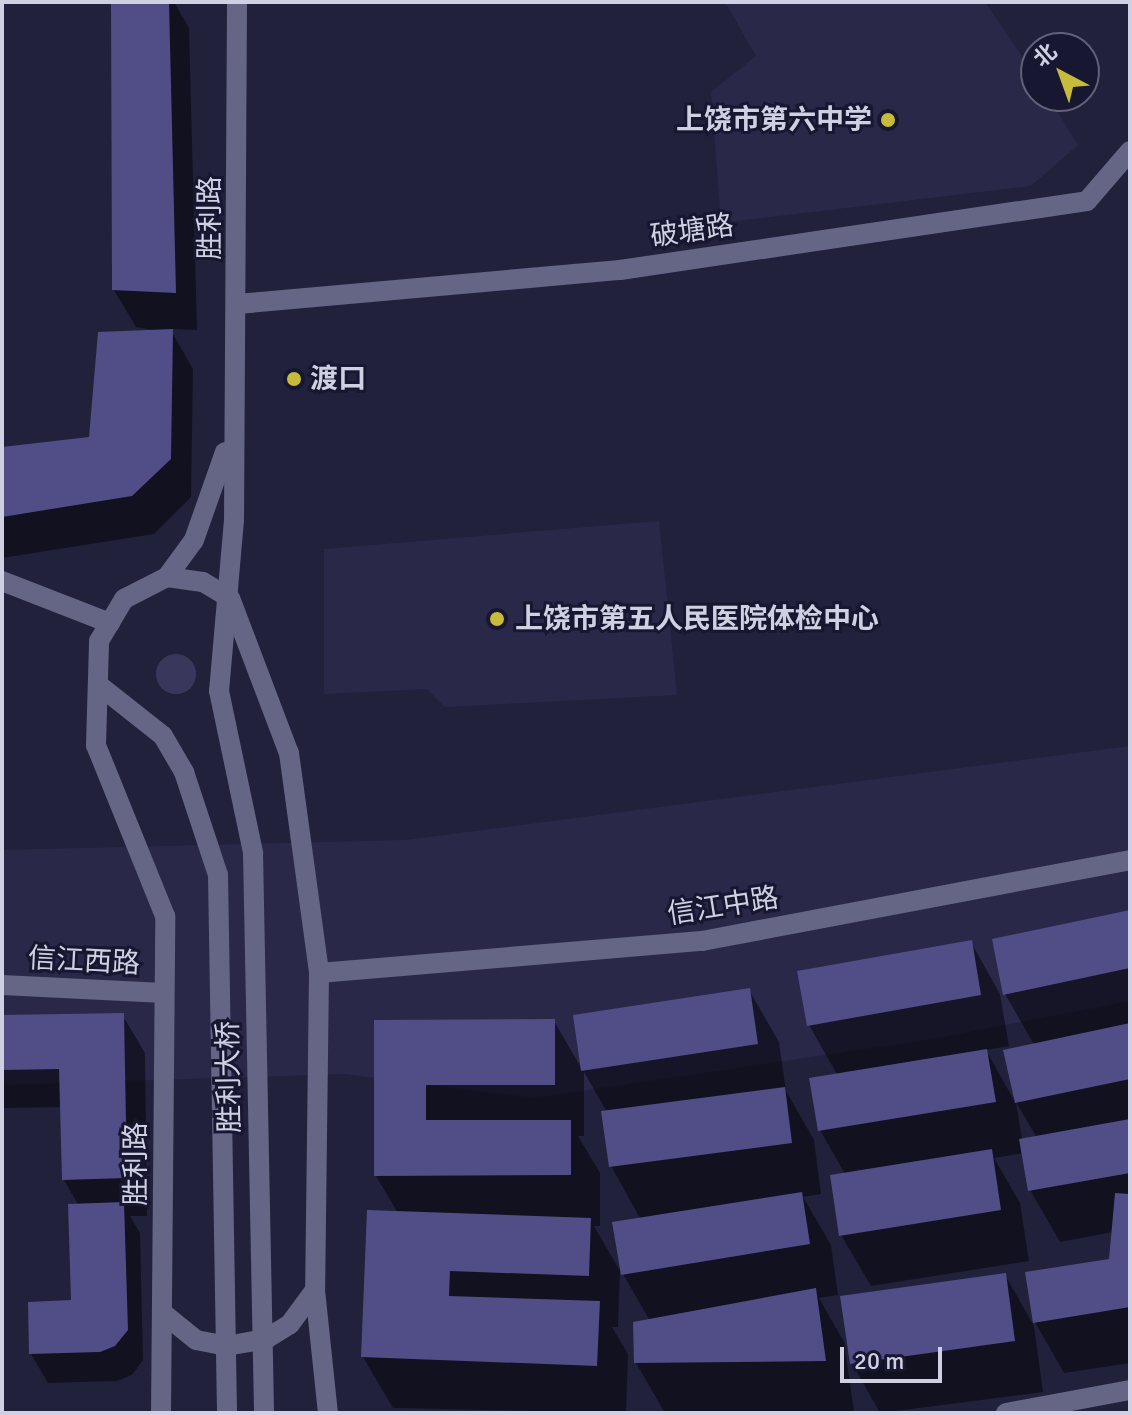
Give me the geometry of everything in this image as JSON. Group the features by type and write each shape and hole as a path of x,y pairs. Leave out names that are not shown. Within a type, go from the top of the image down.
{"main road":[{"name":"胜利路","path":"232,433 238,304 237,2"},
{"name":"破塘路","path":"238,304 620,270 1087,201 1130,151"},
{"path":"100,686 99,641 124,599 167,577 194,540 232,433"},
{"name":"胜利大桥","path":"232,433 230,598 219,691 253,853 264,1413"},
{"path":"167,577 203,582 230,598 289,753 319,973 315,1290 328,1413"},
{"path":"2,581 110,623"},
{"name":"胜利路","path":"100,686 96,745 165,916 161,1413"},
{"name":"胜利大桥","path":"100,686 163,736 184,772 218,875 227,1413"},
{"name":"信江中路","path":"319,973 702,941 1130,860"},
{"name":"信江西路","path":"2,985 164,993"},
{"path":"164,1314 196,1340 226,1346 253,1341 290,1324 315,1290"},
{"path":"1006,1413 1130,1390"}],"shaded area":[{"name":"上饶市第六中学","path":"725,2 985,2 1020,53 1020,112 1058,112 1078,145 1031,186 721,223 711,92 756,56"},
{"name":"上饶市第五人民医院体检中心","path":"659,521 677,695 445,707 427,689 324,694 324,549"},
{"path":"176,654 190,660 196,674 190,688 176,694 162,688 156,674 162,660"},
{"path":"1130,746 1130,1001 933,1039 534,1098 344,1074 2,1085 2,850 406,840"}],"building":[{"path":"111,2 169,2 176,293 112,290"},
{"path":"173,329 171,459 132,496 2,517 2,447 89,437 98,332"},
{"path":"1130,910 1130,968 1003,995 992,939"},
{"path":"972,940 981,995 807,1026 797,971"},
{"path":"750,988 758,1044 581,1071 573,1015"},
{"path":"124,1013 127,1178 62,1180 59,1069 2,1070 2,1015"},
{"path":"555,1019 555,1085 426,1085 426,1120 571,1120 571,1175 374,1176 374,1020"},
{"path":"1130,1023 1130,1079 1015,1103 1003,1050"},
{"path":"987,1049 996,1102 818,1131 809,1078"},
{"path":"785,1087 792,1143 609,1167 601,1111"},
{"path":"1130,1119 1130,1173 1028,1191 1019,1139"},
{"path":"992,1149 1001,1210 839,1236 830,1175"},
{"path":"802,1192 810,1244 621,1275 612,1222"},
{"path":"1115,1193 1130,1194 1130,1307 1033,1323 1025,1272 1109,1259"},
{"path":"124,1202 128,1330 115,1346 100,1352 29,1354 28,1302 71,1300 68,1204"},
{"path":"367,1210 591,1218 589,1276 450,1271 449,1296 600,1301 597,1366 361,1357"},
{"path":"1006,1273 1015,1341 850,1364 840,1296"},
{"path":"816,1288 826,1361 634,1363 633,1322"}],"place":[{"name":"上饶市第六中学","path":"888,120"},
{"name":"渡口","path":"294,379"},
{"name":"上饶市第五人民医院体检中心","path":"497,619"}]}
